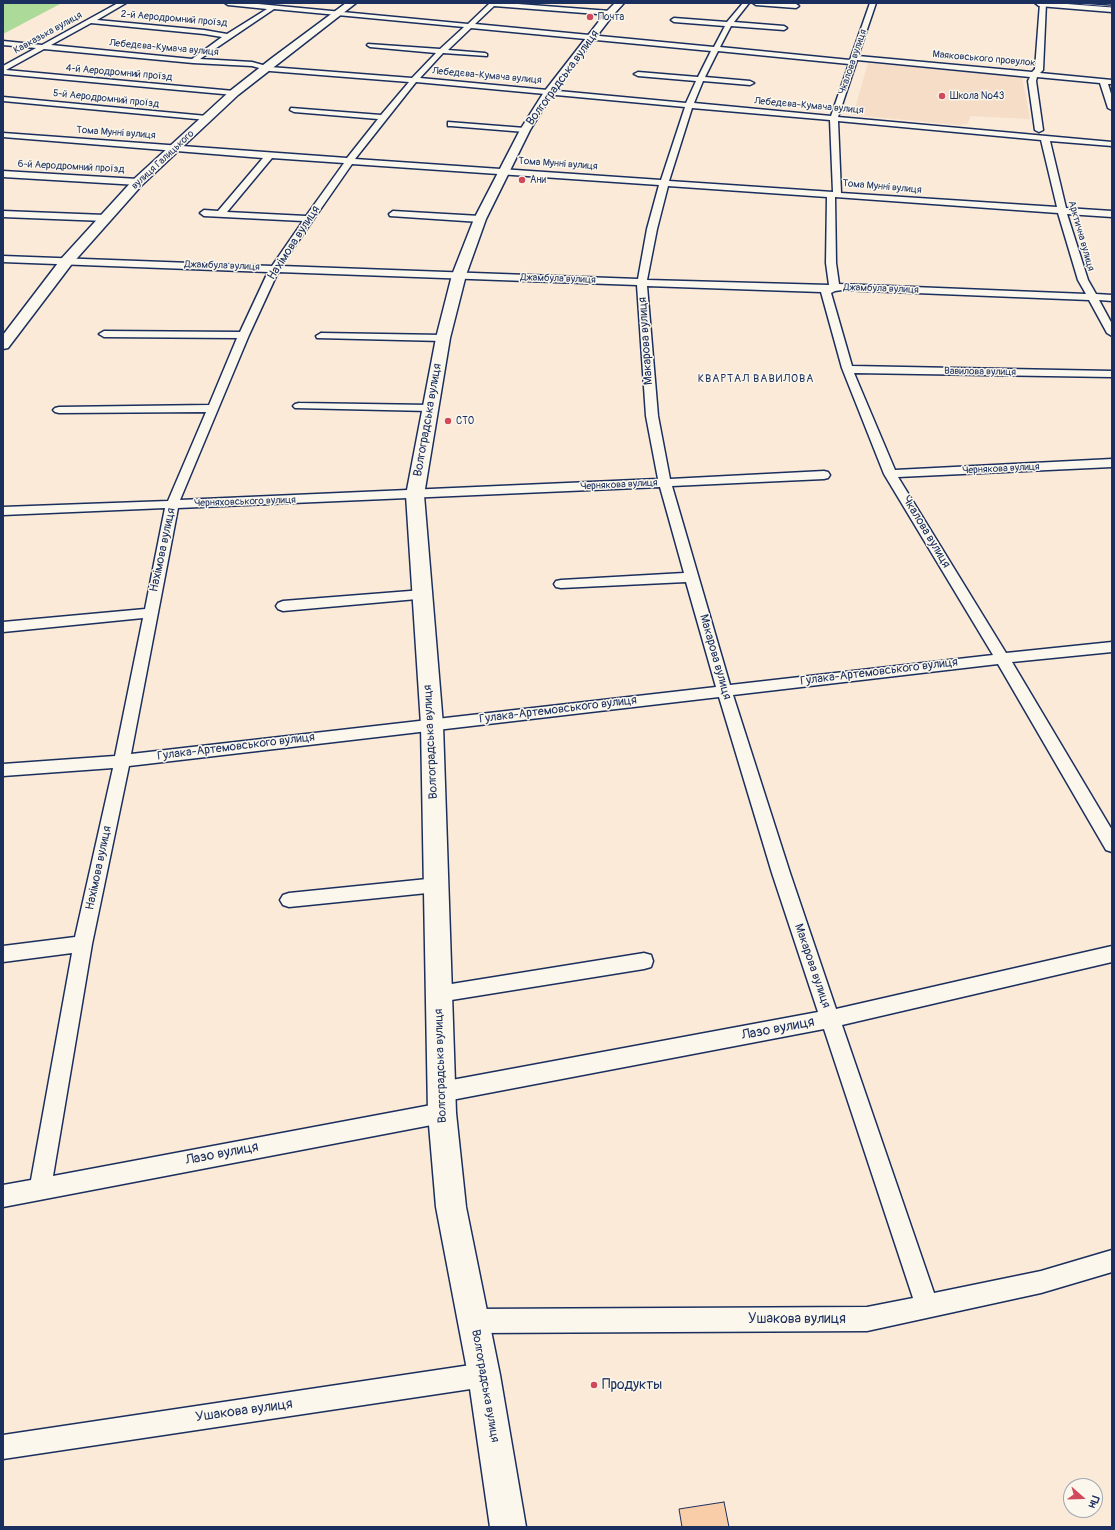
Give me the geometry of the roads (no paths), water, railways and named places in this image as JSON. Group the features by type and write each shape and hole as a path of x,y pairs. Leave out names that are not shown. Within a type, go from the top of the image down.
{"street":[{"name":"Кавказька вулиця","path":"3,70 123,3"},
{"name":"Маяковського провулок","path":"228,3 253,4 272,8 591,38 1034,74 1112,82"},
{"name":"вулиця Галицького","path":"3,345 66,262 138,182 234,93 352,3"},
{"path":"493,3 615,8"},
{"name":"Нахімова вулиця","path":"40,1188 83,944 122,761 172,505 244,335 275,268 350,160 383,117 414,80 441,52 493,3"},
{"name":"Макарова вулиця","path":"746,3 730,24 716,49 700,79 689,105 664,183 652,229 642,282 652,416 665,483 724,690 781,873 927,1307"},
{"path":"756,3 796,6"},
{"name":"Чкалова вулиця","path":"874,3 834,118 834,194 831,263 834,287 826,292 847,368 890,474 1002,658 1112,845"},
{"path":"1039,3 1112,8"},
{"path":"1039,130 1032,81 1034,74 1039,70 1043,3"},
{"path":"1106,3 1112,4"},
{"name":"2-й Аеродромний проїзд","path":"90,21 204,32 228,36 272,8"},
{"name":"Волгоградська вулиця","path":"508,1527 484,1375 451,1207 441,1102 432,725 415,495 443,338 459,276 480,219 525,130 549,92 615,8"},
{"path":"674,20 784,28"},
{"path":"193,61 228,36"},
{"name":"Лебедєва-Кумача вулиця","path":"3,43 193,61 271,64 270,69 549,92 1112,144"},
{"path":"370,45 485,55"},
{"path":"252,64 271,64"},
{"name":"4-й Аеродромний проїзд","path":"3,70 234,93"},
{"path":"638,74 750,83"},
{"path":"1103,81 1112,108"},
{"name":"5-й Аеродромний проїзд","path":"3,99 208,118"},
{"path":"294,110 383,117"},
{"path":"451,124 525,130"},
{"name":"Тома Мунні вулиця","path":"3,135 504,172 1112,214"},
{"name":"Арктична вулиця","path":"1045,138 1062,211 1083,280 1112,334"},
{"path":"220,214 270,155"},
{"name":"6-й Аеродромний проїзд","path":"3,174 138,182"},
{"path":"204,213 309,219"},
{"path":"3,214 105,218"},
{"path":"393,214 480,219"},
{"name":"Джамбула вулиця","path":"3,259 819,289 834,287 1112,298"},
{"path":"104,334 244,335"},
{"path":"321,336 443,338"},
{"name":"Вавилова вулиця","path":"847,368 871,371 1112,374"},
{"path":"299,406 430,408"},
{"path":"60,410 214,408"},
{"name":"Чернякова вулиця","path":"890,474 1112,463"},
{"name":"Чернякова вулиця","path":"415,495 824,475"},
{"name":"Черняховського вулиця","path":"3,510 415,495"},
{"path":"561,584 692,576"},
{"path":"283,606 423,595"},
{"path":"3,627 150,613"},
{"name":"Гулака-Артемовського вулиця","path":"3,770 122,761 724,690 1112,647"},
{"path":"290,900 437,885"},
{"path":"3,954 83,944"},
{"name":"Лазо вулиця","path":"3,1196 830,1019 1112,954"},
{"path":"439,994 644,961"},
{"name":"Ушакова вулиця","path":"474,1321 867,1319 1041,1282 1112,1261"},
{"name":"Ушакова вулиця","path":"3,1446 484,1375"}],"tram line":[{"path":"1061,3 1112,7"}],"place":[{"name":"Почта","path":"590,17"},
{"name":"Школа №43","path":"942,96"},
{"name":"Ани","path":"522,180"},
{"name":"СТО","path":"448,421"},
{"name":"Продукты","path":"594,1385"}],"district":[{"name":"КВАРТАЛ ВАВИЛОВА","path":"756,379"}]}
